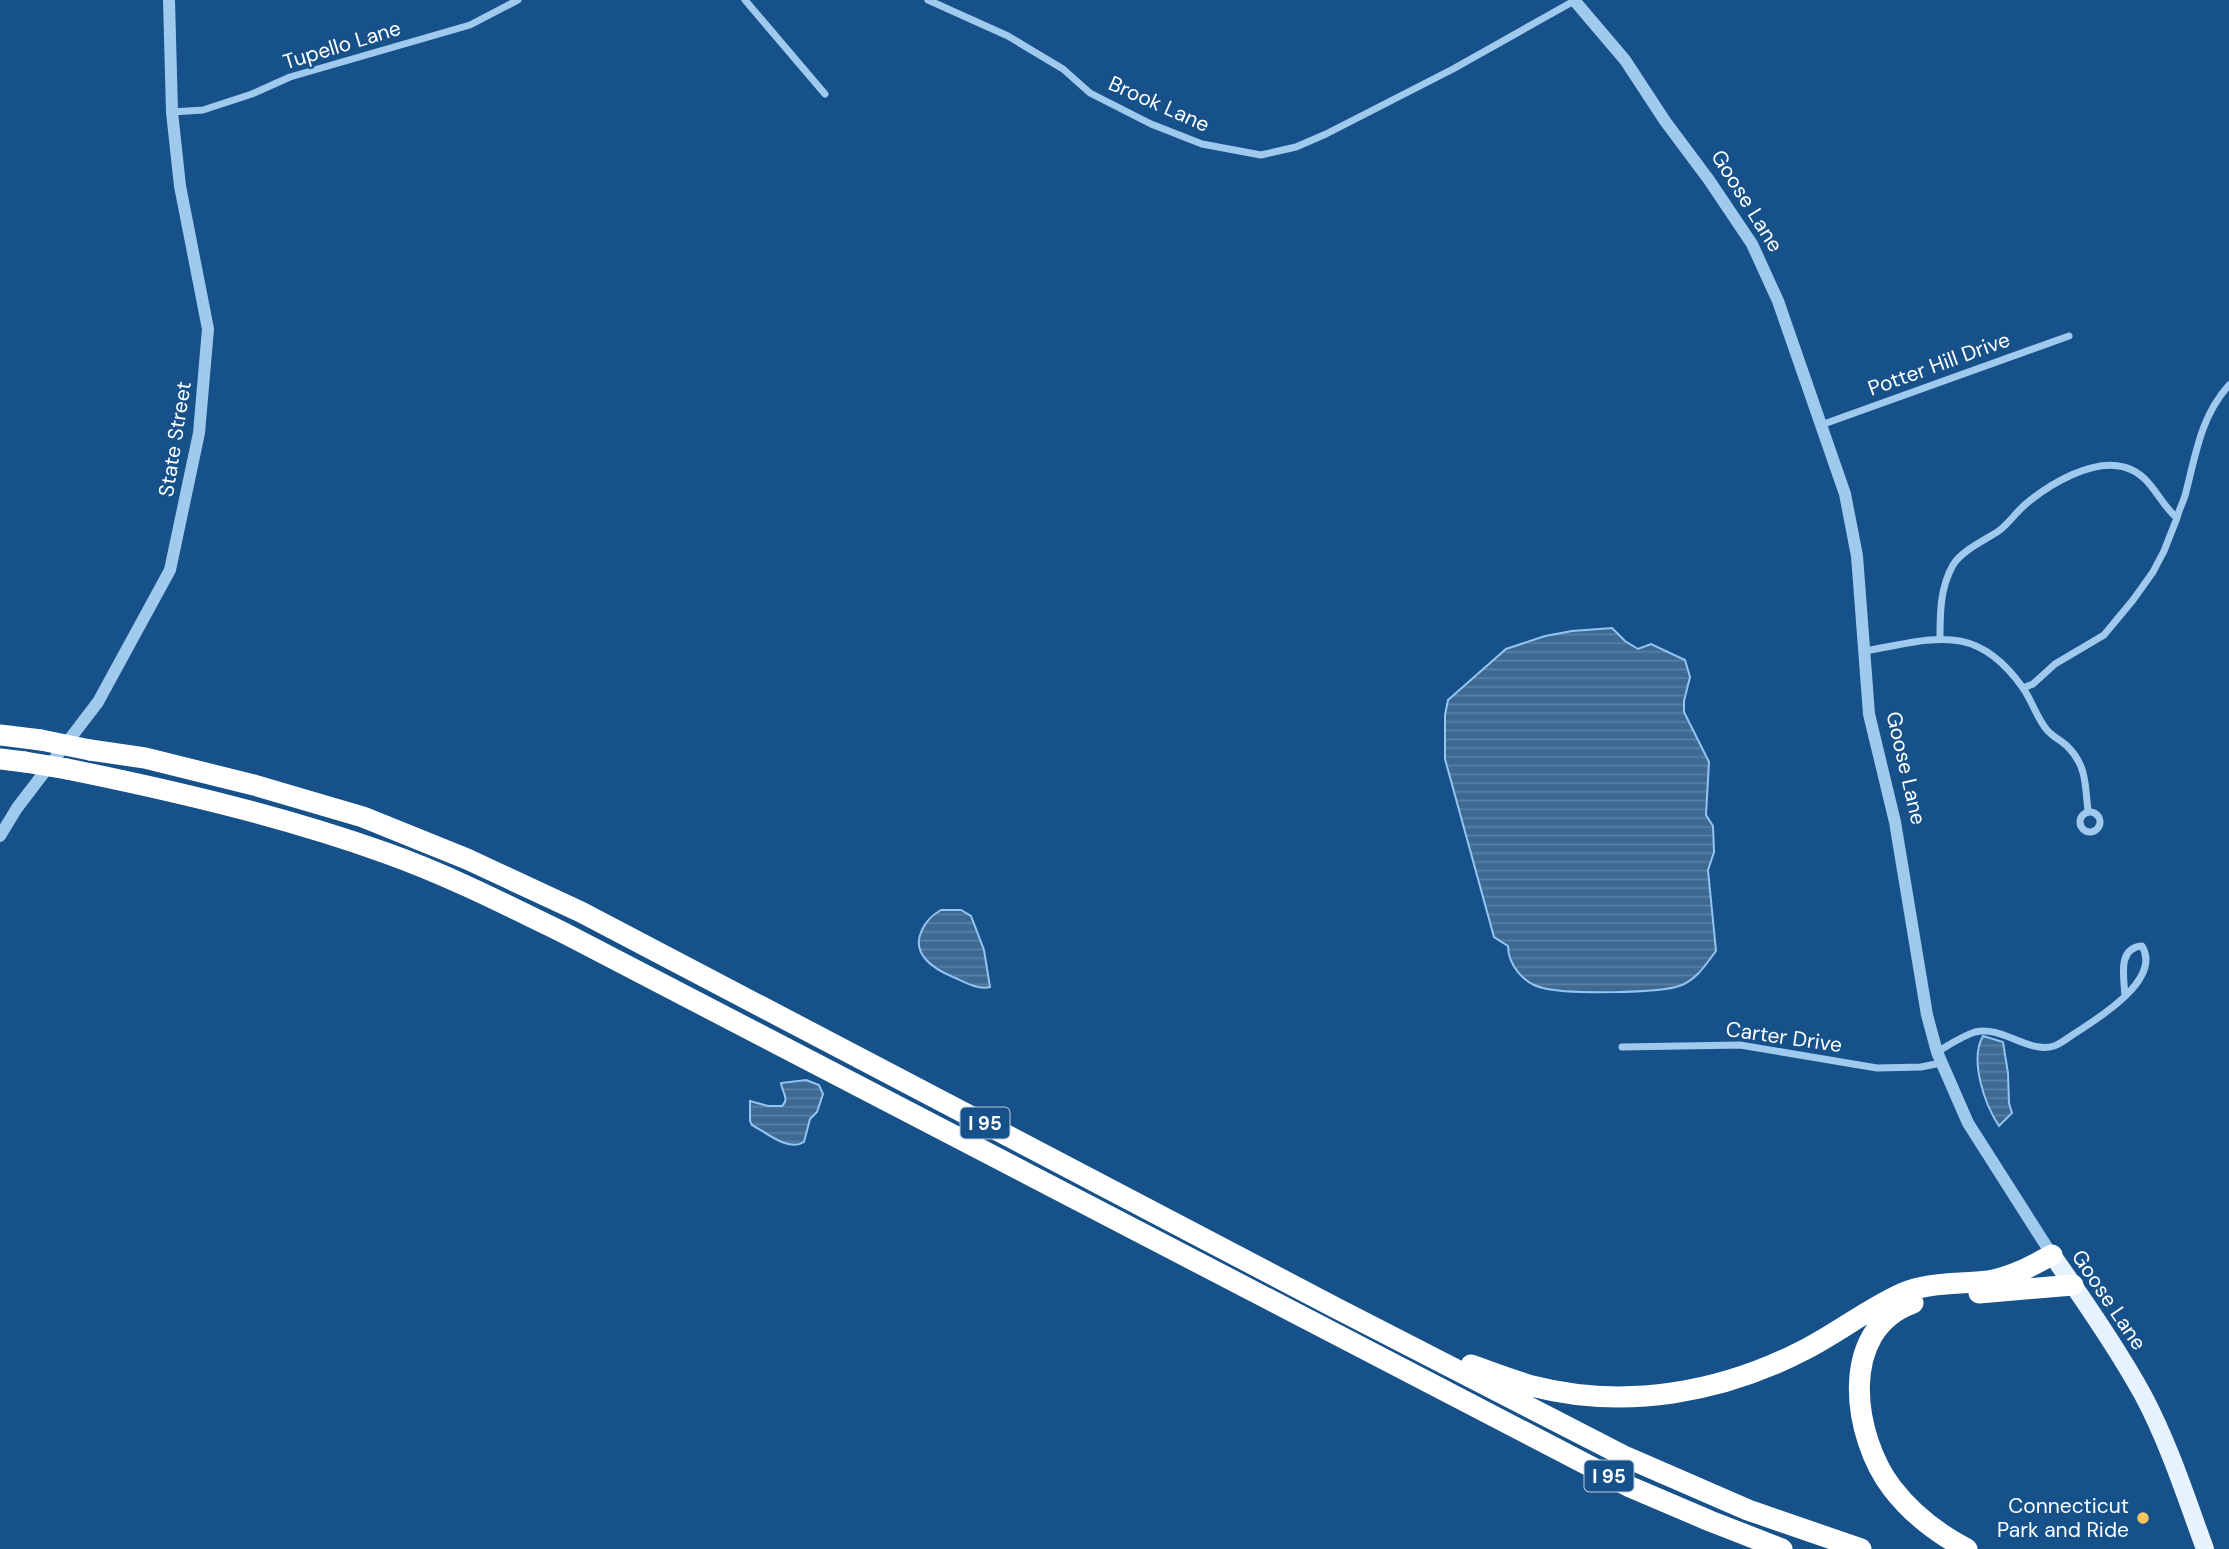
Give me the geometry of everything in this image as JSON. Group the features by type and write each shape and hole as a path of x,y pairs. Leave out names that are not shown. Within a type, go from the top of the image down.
{"highway":[{"name":"I 95","path":"0,735 145,758 254,785 363,817 467,859 581,912 1626,1457 1748,1510 1861,1549"},
{"name":"I 95","path":"0,759 67,769 184,793 278,818 388,853 477,890 650,977 1628,1486 1782,1549"},
{"path":"1336,1308 1471,1365 1532,1386 1580,1394 1669,1394 1718,1385 1762,1371 1905,1293 1935,1286 1994,1280 2025,1270 2052,1255"},
{"path":"1967,1549 1916,1515 1891,1486 1872,1453 1861,1416 1858,1384 1865,1351 1878,1327 1902,1307 1931,1297 2073,1285"}],"main road":[{"name":"Goose Lane","path":"2052,1255 2108,1335 2143,1396 2176,1468 2205,1549"}],"street":[{"name":"State Street","path":"0,836 16,808 98,702 170,570 200,433 208,329 180,186 172,112 169,0"},
{"name":"Tupello Lane","path":"172,112 203,110 252,94 290,77 470,25 518,0"},
{"path":"745,0 825,94"},
{"name":"Brook Lane","path":"928,0 1008,36 1063,69 1090,93 1151,124 1202,144 1261,155 1296,147 1326,134 1453,69 1574,1"},
{"name":"Goose Lane","path":"1574,1 1625,60 1665,121 1709,180 1752,244 1778,301 1845,494 1857,556 1869,713 1900,845 1927,1015 1939,1057 1968,1123 2052,1255"},
{"name":"Potter Hill Drive","path":"1821,425 2069,335"},
{"path":"2023,688 2033,684 2055,664 2104,635 2153,572 2186,495 2191,466 2205,421 2229,385"},
{"path":"1940,639 1944,586 1954,562 2001,528 2048,486 2110,464 2125,467 2137,471 2155,490 2165,509 2176,518"},
{"path":"1865,651 1940,639 1972,643 1995,656 2023,688 2048,732 2068,746 2083,766 2088,811"},
{"path":"1939,1057 1977,1031 1998,1032 2035,1046 2053,1046 2089,1024 2125,996 2135,986 2147,963 2142,946 2126,952 2125,996"},
{"name":"Carter Drive","path":"1622,1047 1740,1045 1877,1068 1921,1067 1939,1057"}],"water":[{"path":"1612,628 1638,649 1651,644 1685,660 1690,677 1684,712 1709,762 1706,815 1713,826 1714,852 1708,870 1716,951 1693,979 1671,988 1613,992 1554,990 1536,986 1518,973 1508,946 1494,937 1445,759 1445,715 1448,700 1506,649 1545,636"},
{"path":"941,910 961,910 971,916 984,950 990,987 976,986 946,974 932,965 922,953 919,939 922,930 930,918"},
{"path":"1983,1036 2003,1042 2012,1113 1999,1126 1980,1082 1978,1057"},
{"path":"806,1080 819,1085 823,1094 817,1112 810,1119 804,1142 792,1145 785,1143 752,1125 750,1101 768,1106 782,1106 785,1098 781,1083"}],"place":[{"name":"Connecticut Park and Ride","path":"2143,1518"}]}
